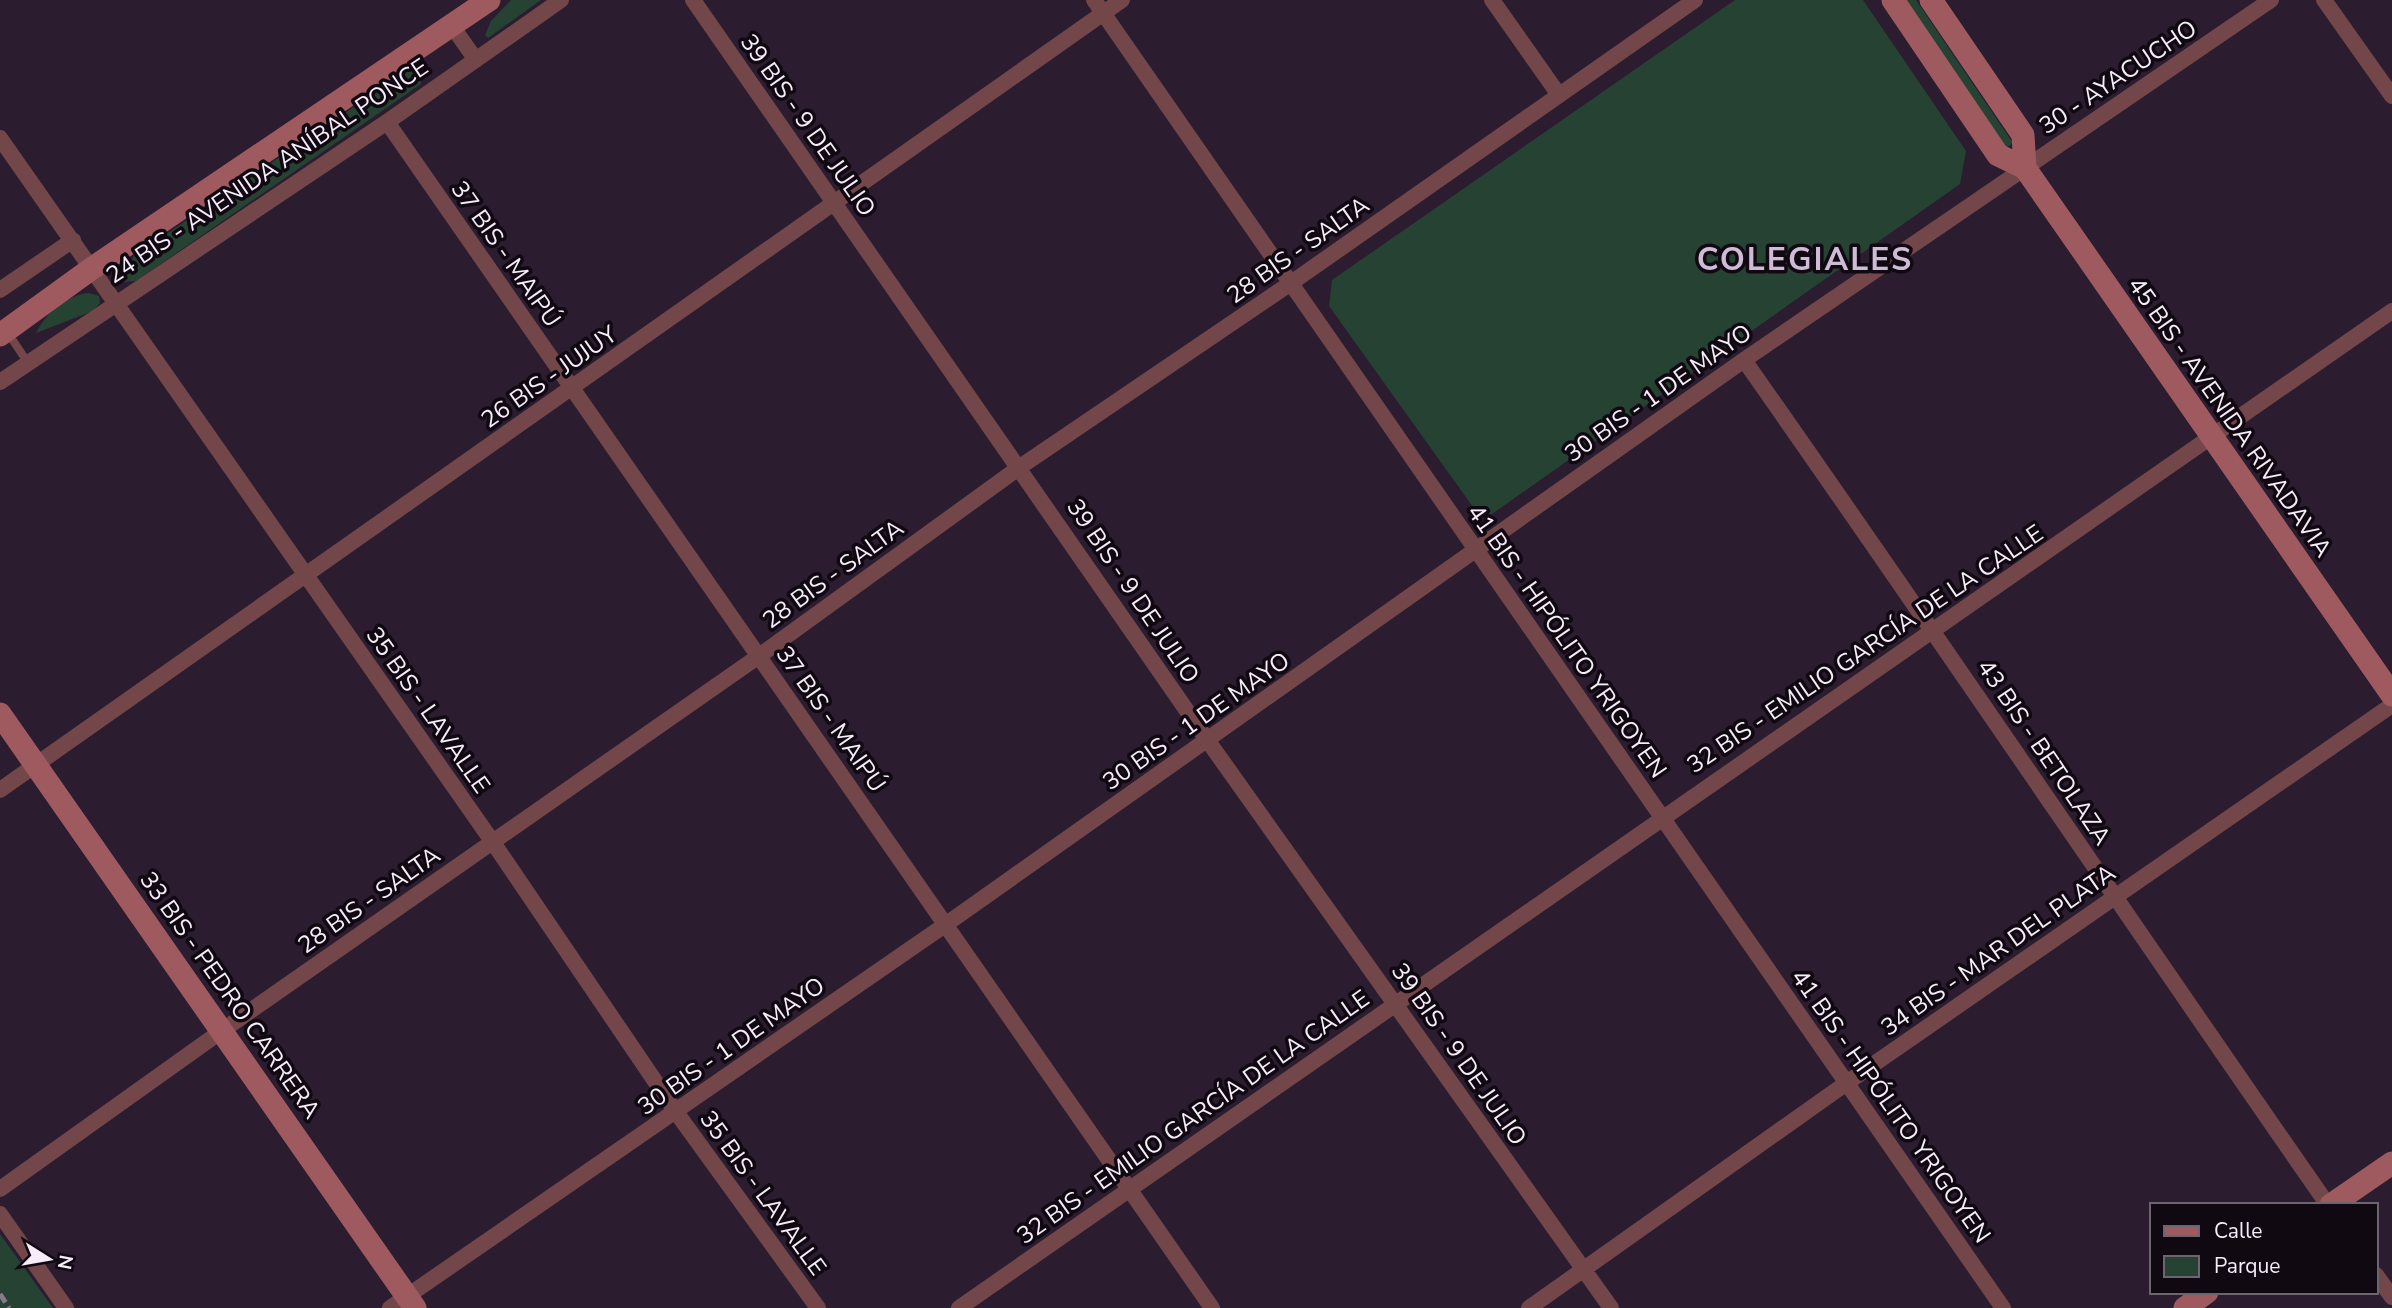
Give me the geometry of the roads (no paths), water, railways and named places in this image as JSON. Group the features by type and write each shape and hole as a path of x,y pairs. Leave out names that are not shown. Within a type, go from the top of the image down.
{"main road":[{"name":"24 BIS - AVENIDA ANÍBAL PONCE","path":"3,333 91,269 489,0"},
{"name":"45 BIS - AVENIDA RIVADAVIA","path":"1893,0 1998,155 2025,168 2392,695"},
{"name":"45 BIS - AVENIDA RIVADAVIA","path":"1931,0 2023,135 2025,168"},
{"name":"33 BIS - PEDRO CARRERA","path":"0,714 223,1030 404,1304"},
{"path":"2333,1203 2392,1163"},
{"path":"2185,1308 2204,1294"}],"street":[{"name":"24 BIS - AVENIDA ANÍBAL PONCE","path":"0,382 387,122 561,0"},
{"name":"39 BIS - 9 DE JULIO","path":"693,0 1208,741 1611,1308"},
{"name":"26 BIS - JUJUY","path":"0,790 572,389 1099,7 1122,0"},
{"path":"1492,0 1559,95"},
{"name":"28 BIS - SALTA","path":"0,1189 759,656 1020,467 1292,283 1695,0"},
{"name":"30 - AYACUCHO","path":"2025,168 2271,0"},
{"path":"2324,0 2392,96"},
{"name":"41 BIS - HIPÓLITO YRIGOYEN","path":"1099,7 2003,1308"},
{"path":"452,26 476,60"},
{"name":"37 BIS - MAIPÚ","path":"387,122 1212,1308"},
{"name":"35 BIS - LAVALLE","path":"0,138 492,841 676,1112 818,1308"},
{"name":"30 BIS - 1 DE MAYO","path":"404,1304 1208,741 1744,360 2025,168"},
{"path":"0,290 73,240"},
{"name":"32 BIS - EMILIO GARCÍA DE LA CALLE","path":"959,1308 1131,1191 1662,816 1935,631 2392,311"},
{"name":"43 BIS - BETOLAZA","path":"1744,360 1935,631 2114,897 2329,1203"},
{"name":"34 BIS - MAR DEL PLATA","path":"1529,1308 1848,1082 2392,705"},
{"path":"0,1214 66,1308"},
{"path":"2378,1278 2392,1297"}],"lane":[{"path":"3,333 29,363"}],"railway":[{"path":"0,1294 9,1308"}],"district":[{"name":"COLEGIALES","path":"1805,259"}]}
